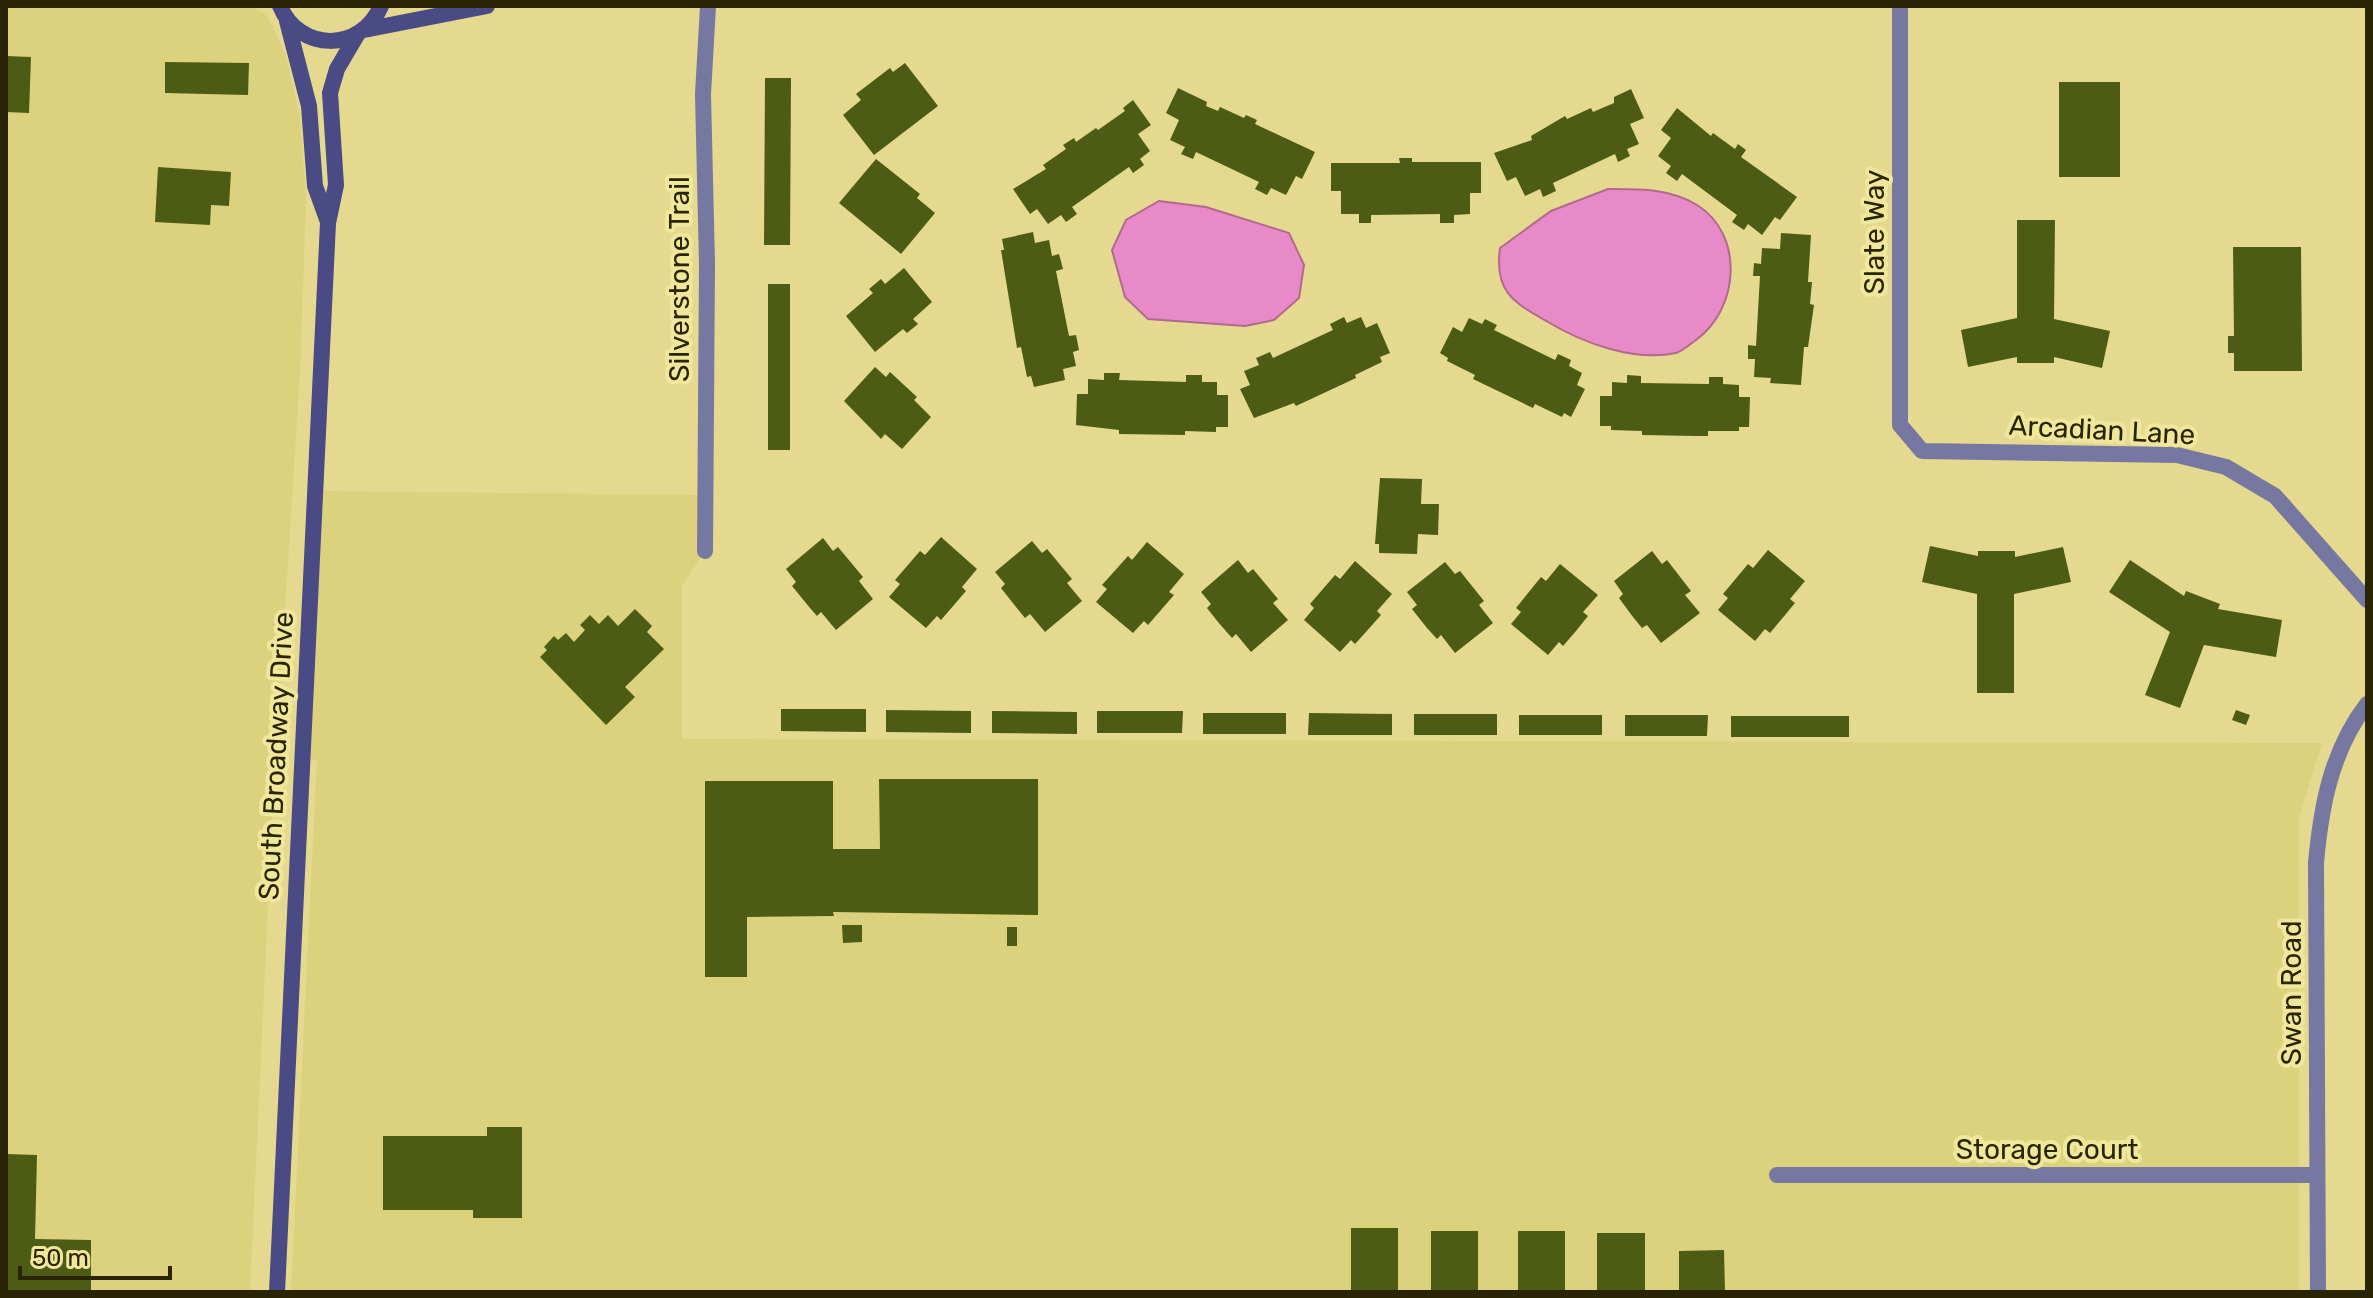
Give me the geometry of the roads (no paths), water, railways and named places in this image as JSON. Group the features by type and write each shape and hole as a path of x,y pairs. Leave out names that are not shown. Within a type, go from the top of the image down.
{"main road":[{"name":"South Broadway Drive","path":"277,1292 328,223 336,185 330,93 337,69 381,6"},
{"path":"283,13 297,31 318,41 342,41 360,32 487,6"},
{"name":"South Broadway Drive","path":"283,13 309,106 315,186 328,223"}],"street":[{"name":"Silverstone Trail","path":"705,551 707,264 703,94 708,6"},
{"name":"Slate Way","path":"1900,6 1900,425 1922,451"},
{"name":"Arcadian Lane","path":"1922,451 2177,455 2226,467 2249,478 2282,503 2367,600"},
{"name":"Swan Road","path":"2318,1292 2316,863 2321,810 2344,742 2367,704"},
{"name":"Storage Court","path":"1777,1175 2317,1175"}]}
